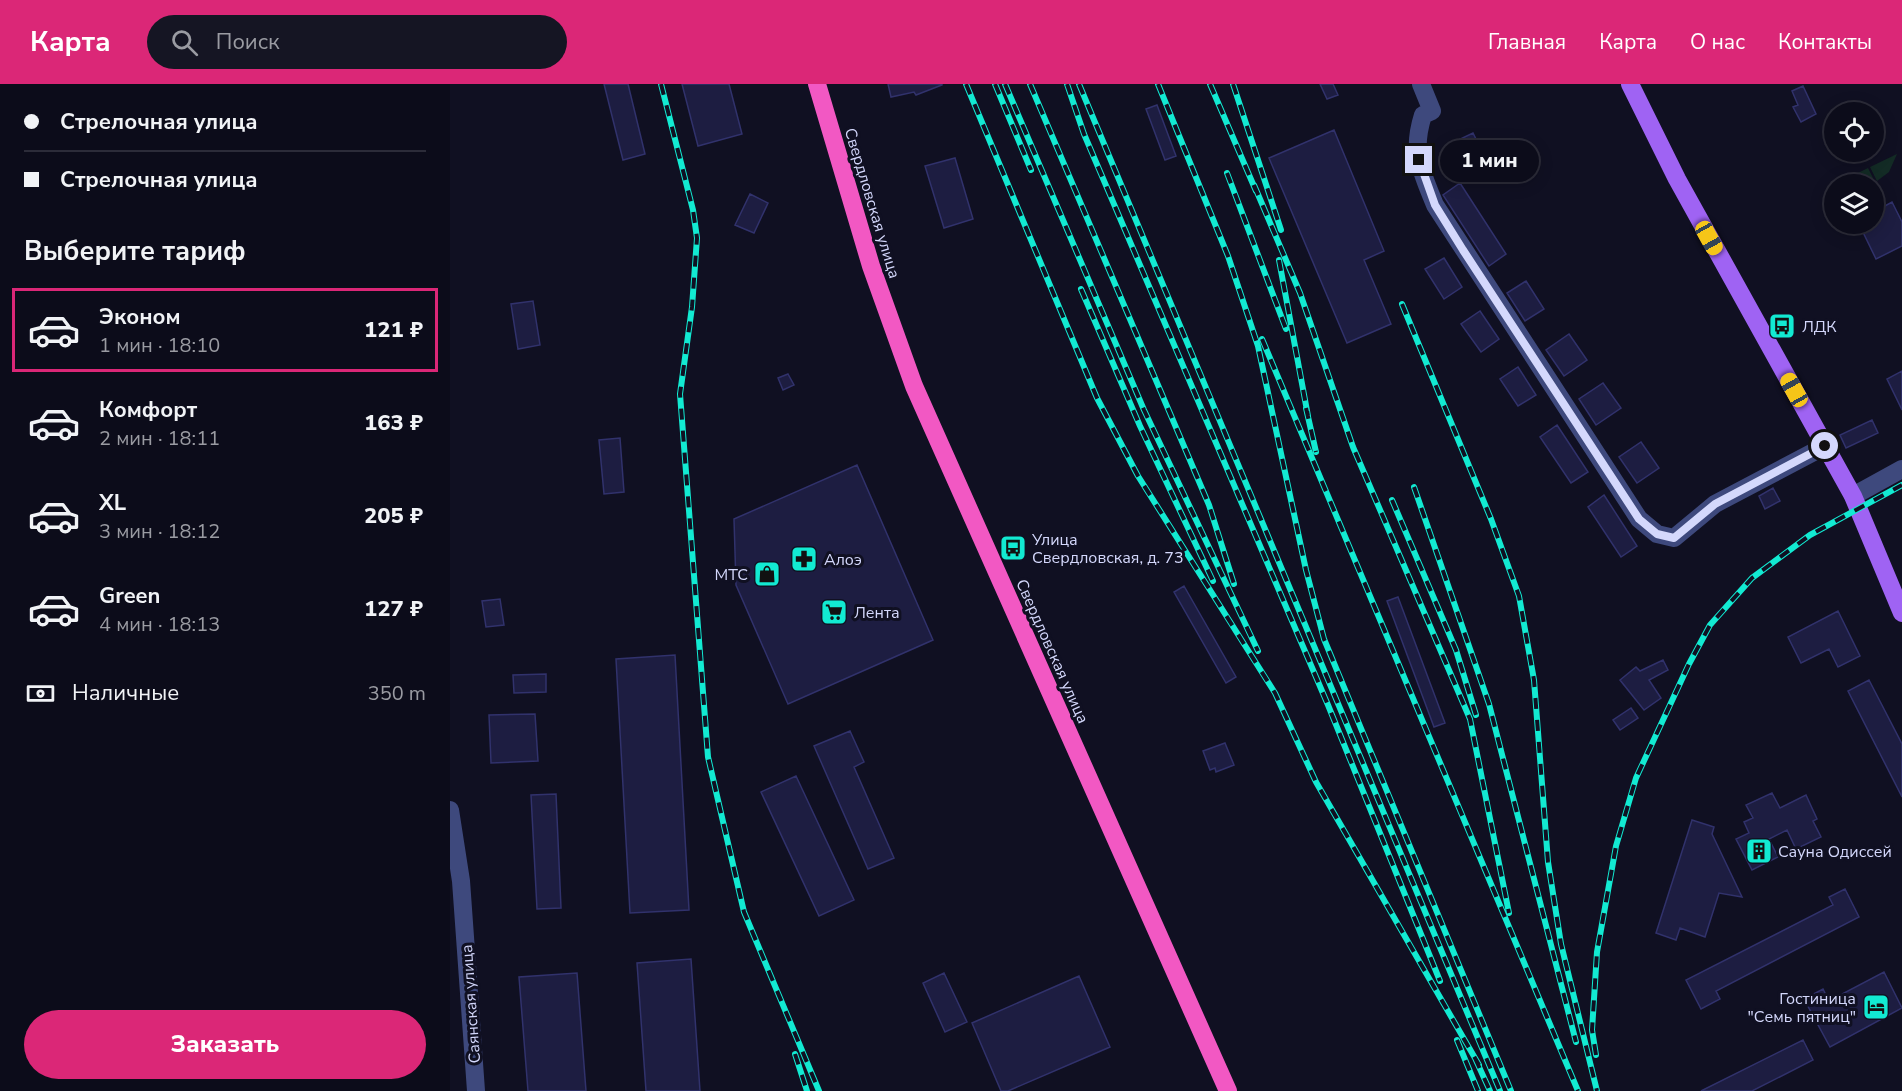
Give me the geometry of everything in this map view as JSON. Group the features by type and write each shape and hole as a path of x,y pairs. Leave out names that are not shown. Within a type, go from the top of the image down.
{"highway":[{"name":"Свердловская улица","path":"817,84 871,266 914,386 1228,1091"}],"main road":[{"path":"1630,84 1677,179 1853,496 1902,613"}],"street":[{"path":"1421,84 1432,111 1423,115 1416,145 1423,175 1435,205 1639,519 1657,534 1674,538 1715,504 1825,446"},
{"path":"1853,496 1902,468"},
{"name":"Саянская улица","path":"450,810 461,881 476,1091"}],"green space":[{"path":"1897,154 1889,172 1884,176 1874,174 1870,167"},
{"path":"1868,168 1871,174 1856,174"}],"building":[{"path":"604,84 628,84 645,154 623,160"},
{"path":"682,84 729,84 742,134 698,146"},
{"path":"888,84 942,85 916,95 914,92 891,97"},
{"path":"1320,84 1333,84 1338,95 1327,99"},
{"path":"1803,86 1816,114 1801,122 1793,107 1798,105 1792,91"},
{"path":"1157,105 1176,156 1165,160 1146,109"},
{"path":"1334,130 1384,251 1364,260 1391,324 1347,343 1269,158"},
{"path":"1473,133 1480,147 1463,156 1456,141"},
{"path":"955,158 973,219 944,228 925,166"},
{"path":"1460,183 1506,254 1489,266 1443,195"},
{"path":"750,194 768,203 754,233 735,225"},
{"path":"1892,202 1902,222 1902,246 1876,259 1864,234 1884,234 1884,206"},
{"path":"1444,258 1462,287 1444,299 1425,269"},
{"path":"1526,281 1544,309 1525,321 1507,293"},
{"path":"533,301 540,345 518,349 511,304"},
{"path":"1480,311 1499,339 1481,352 1461,324"},
{"path":"1569,334 1587,360 1564,376 1546,350"},
{"path":"1518,367 1536,395 1518,406 1500,379"},
{"path":"1902,371 1902,410 1887,379"},
{"path":"788,374 794,385 783,390 778,378"},
{"path":"1603,383 1621,408 1596,425 1579,399"},
{"path":"1872,420 1878,433 1846,448 1840,435"},
{"path":"1557,425 1588,472 1571,483 1540,437"},
{"path":"620,438 624,492 604,494 599,440"},
{"path":"1641,442 1659,468 1637,483 1619,457"},
{"name":"Лента","path":"857,465 933,640 788,704 736,585 734,519"},
{"path":"1773,488 1780,501 1765,509 1759,496"},
{"path":"1604,495 1637,546 1621,557 1588,507"},
{"path":"1184,586 1236,677 1226,683 1174,592"},
{"path":"1398,597 1445,723 1434,727 1387,601"},
{"path":"500,599 504,625 486,627 482,601"},
{"path":"1838,611 1860,656 1838,667 1829,649 1801,663 1788,637"},
{"path":"675,655 689,910 630,913 616,659"},
{"path":"1663,660 1668,670 1649,680 1661,698 1644,710 1620,680 1636,667 1640,671"},
{"path":"546,674 546,692 514,693 513,675"},
{"path":"1869,680 1902,744 1902,797 1848,691"},
{"path":"1631,708 1638,718 1620,730 1613,720"},
{"path":"535,714 538,761 491,763 489,715"},
{"path":"850,731 864,762 854,767 894,858 868,869 814,746"},
{"path":"1225,743 1234,765 1216,772 1215,768 1210,770 1203,751"},
{"path":"796,776 854,900 819,916 761,792"},
{"path":"1772,793 1780,808 1806,795 1817,819 1813,821 1821,837 1796,849 1787,830 1769,839 1778,857 1752,870 1736,839 1749,833 1744,822 1753,818 1746,805"},
{"path":"556,794 561,908 537,909 531,795"},
{"path":"1692,820 1714,827 1712,834 1742,897 1719,893 1705,937 1680,928 1676,940 1656,933"},
{"path":"1845,889 1859,917 1716,991 1720,999 1701,1009 1686,980 1833,905 1829,897"},
{"path":"691,959 700,1091 646,1091 637,963"},
{"path":"1884,972 1902,1008 1830,1047 1804,999 1823,989 1829,1001"},
{"path":"577,973 586,1091 528,1091 519,977"},
{"path":"944,973 967,1022 945,1032 923,983"},
{"path":"1079,976 1110,1047 1008,1091 1001,1091 972,1023"},
{"path":"1803,1040 1813,1060 1752,1091 1701,1091"}],"railway":[{"path":"661,84 693,210 697,238 692,307 680,394 708,757 744,912 819,1091"},
{"path":"966,84 1097,398 1138,476 1275,693 1316,782 1479,1065"},
{"path":"995,84 1031,170"},
{"path":"1005,84 1144,410 1258,651"},
{"path":"1030,84 1209,505 1234,584"},
{"path":"1067,84 1084,134 1328,705 1440,981"},
{"path":"1079,84 1500,1091"},
{"path":"1158,84 1228,256 1258,346 1306,570 1324,639 1511,1091"},
{"path":"1210,84 1256,191"},
{"path":"1233,84 1281,230"},
{"path":"1227,173 1286,329"},
{"path":"1254,185 1300,293 1353,447 1470,719 1509,913"},
{"path":"1279,260 1308,416"},
{"path":"1081,289 1140,426 1213,581"},
{"path":"1402,304 1491,519 1519,596 1534,680 1548,862 1561,944 1597,1091"},
{"path":"1262,339 1578,1091"},
{"path":"1306,408 1316,452"},
{"path":"1596,1055 1592,1030 1597,952 1616,846 1636,778 1689,664 1710,625 1752,578 1810,535 1902,485"},
{"path":"1414,487 1489,704 1576,1042"},
{"path":"1392,500 1456,650 1476,715"},
{"path":"1457,1040 1478,1091"},
{"path":"795,1054 807,1091"},
{"path":"1475,1058 1490,1091"}],"place":[{"name":"ЛДК","path":"1782,326"},
{"name":"Улица Свердловская, д. 73","path":"1013,548"},
{"name":"Алоэ","path":"804,559"},
{"name":"МТС","path":"767,574"},
{"name":"Лента","path":"834,612"},
{"name":"Сауна Одиссей","path":"1759,851"},
{"name":"Гостиница \"Семь пятниц\"","path":"1876,1007"}],"route":[{"path":"1419,160 1435,205 1463,250 1639,519 1657,534 1674,538 1715,504 1825,446"}]}
